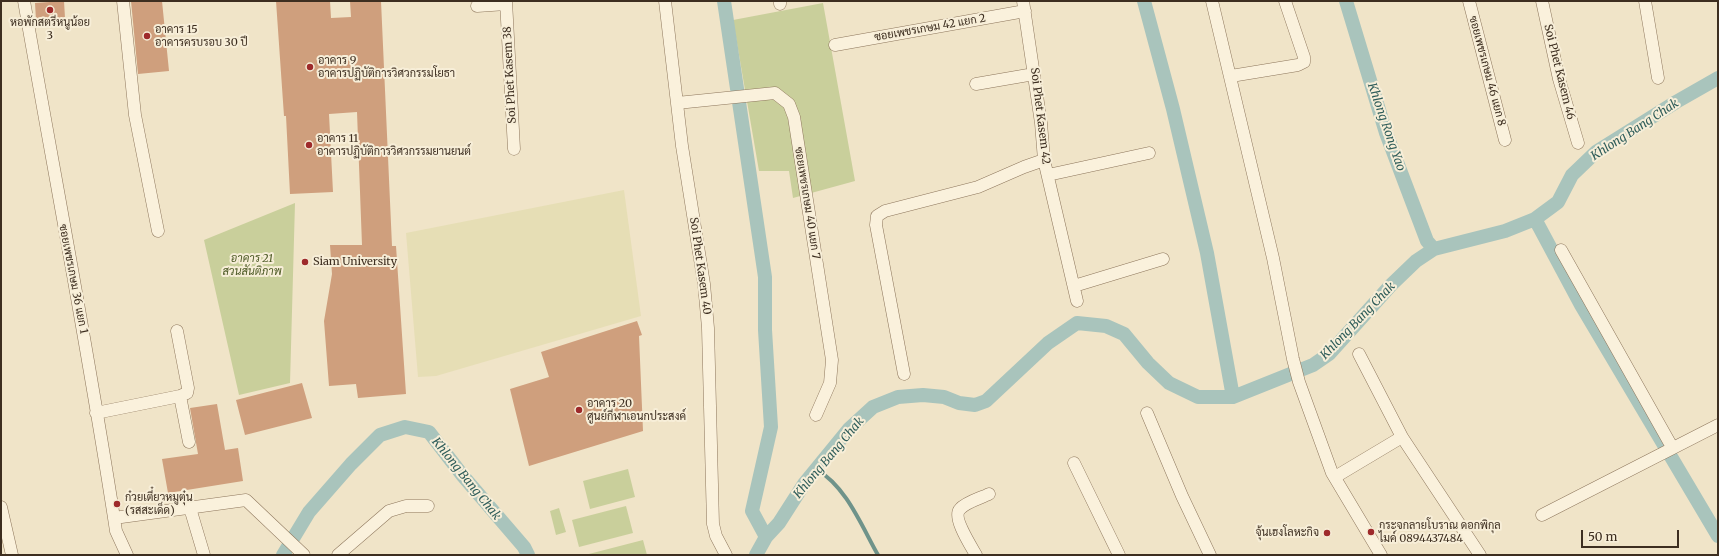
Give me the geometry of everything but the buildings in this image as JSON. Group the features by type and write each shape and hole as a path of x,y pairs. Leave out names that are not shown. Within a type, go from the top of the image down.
{"street":[{"name":"ซอยเพชรเกษม 36 แยก 1","path":"24,1 75,296 86,347 116,531 127,555"},
{"path":"123,1 135,115 158,231"},
{"name":"Soi Phet Kasem 40","path":"665,1 682,146 704,284 708,328 713,524 716,536 726,555"},
{"path":"1212,1 1273,258 1299,382 1335,478 1381,555"},
{"path":"1231,76 1298,65 1304,62 1304,57 1285,1"},
{"name":"ซอยเพชรเกษม 46 แยก 8","path":"1469,1 1505,140"},
{"name":"Soi Phet Kasem 46","path":"1542,1 1559,79 1578,143"},
{"path":"1645,1 1658,78"},
{"path":"477,6 506,3"},
{"name":"Soi Phet Kasem 38","path":"506,3 514,150"},
{"name":"ซอยเพชรเกษม 42 แยก 2","path":"835,45 1024,6"},
{"name":"Soi Phet Kasem 42","path":"1024,6 1044,160 1077,301"},
{"path":"976,84 1034,74"},
{"name":"ซอยเพชรเกษม 40 แยก 7","path":"677,103 775,94 789,104 794,117 832,360 830,383 816,415"},
{"path":"1048,175 1149,153"},
{"path":"904,374 876,226 877,216 885,211 978,187 1044,160"},
{"path":"1561,250 1670,448"},
{"path":"1074,286 1163,259"},
{"path":"96,413 180,396 187,393 188,388 177,331"},
{"path":"1359,354 1402,437 1480,555"},
{"path":"180,396 189,442"},
{"path":"1147,414 1182,496 1210,555"},
{"path":"1542,515 1670,448 1718,425"},
{"path":"1335,478 1402,437"},
{"path":"1074,463 1119,555"},
{"path":"976,555 959,522 958,513 960,508 989,494"},
{"path":"114,518 246,500 304,555"},
{"path":"338,555 389,511 406,506 428,506"},
{"path":"1,507 12,555"},
{"path":"190,508 204,555"}],"shaded area":[{"path":"624,190 641,316 436,376 418,377 406,233"}],"green space":[{"path":"823,3 855,181 793,198 789,171 759,171 733,20"},
{"name":"อาคาร 21 สวนสันติภาพ","path":"295,203 290,383 239,395 204,240"},
{"path":"628,469 635,497 590,509 583,481"},
{"path":"626,506 633,533 579,547 572,520"},
{"path":"559,508 566,532 556,535 550,511"},
{"path":"643,540 647,555 585,555"}],"waterway":[{"path":"724,1 765,277 765,330 771,427 752,511 766,537"},
{"path":"1144,1 1173,109 1207,253 1233,397"},
{"name":"Khlong Rong Yao","path":"1346,1 1386,133 1427,241 1434,249"},
{"name":"Khlong Bang Chak","path":"756,555 766,537 779,523 804,484 849,429 873,407 898,397 923,395 944,397 959,403 975,405 986,401 1048,343 1077,323 1106,326 1124,334 1148,363 1169,383 1198,397 1233,397 1313,365 1329,354 1391,285 1416,261 1434,249 1505,231 1535,219 1558,202 1572,175 1596,152 1676,102 1718,78"},
{"path":"1535,219 1581,305 1718,536"},
{"name":"Khlong Bang Chak","path":"283,555 309,512 351,464 380,435 405,427 429,432 463,476 524,547 528,555"},
{"path":"817,470 837,486 845,497 878,555"}],"place":[{"name":"หอพักสตรีหนูน้อย 3","path":"50,10"},
{"name":"อาคาร 15 อาคารครบรอบ 30 ปี","path":"147,36"},
{"name":"อาคาร 9 อาคารปฏิบัติการวิศวกรรมโยธา","path":"310,67"},
{"name":"อาคาร 11 อาคารปฏิบัติการวิศวกรรมยานยนต์","path":"309,145"},
{"name":"Siam University","path":"305,262"},
{"name":"อาคาร 20 ศูนย์กีฬาเอนกประสงค์","path":"579,410"},
{"name":"ก๋วยเตี๋ยวหมูตุ๋น (รสสะเด็ด)","path":"117,504"},
{"name":"กระจกลายโบราณ ดอกพิกุล ไมค์ 0894437484","path":"1371,532"},
{"name":"จุ้นเฮงโลหะกิจ","path":"1327,533"}]}
